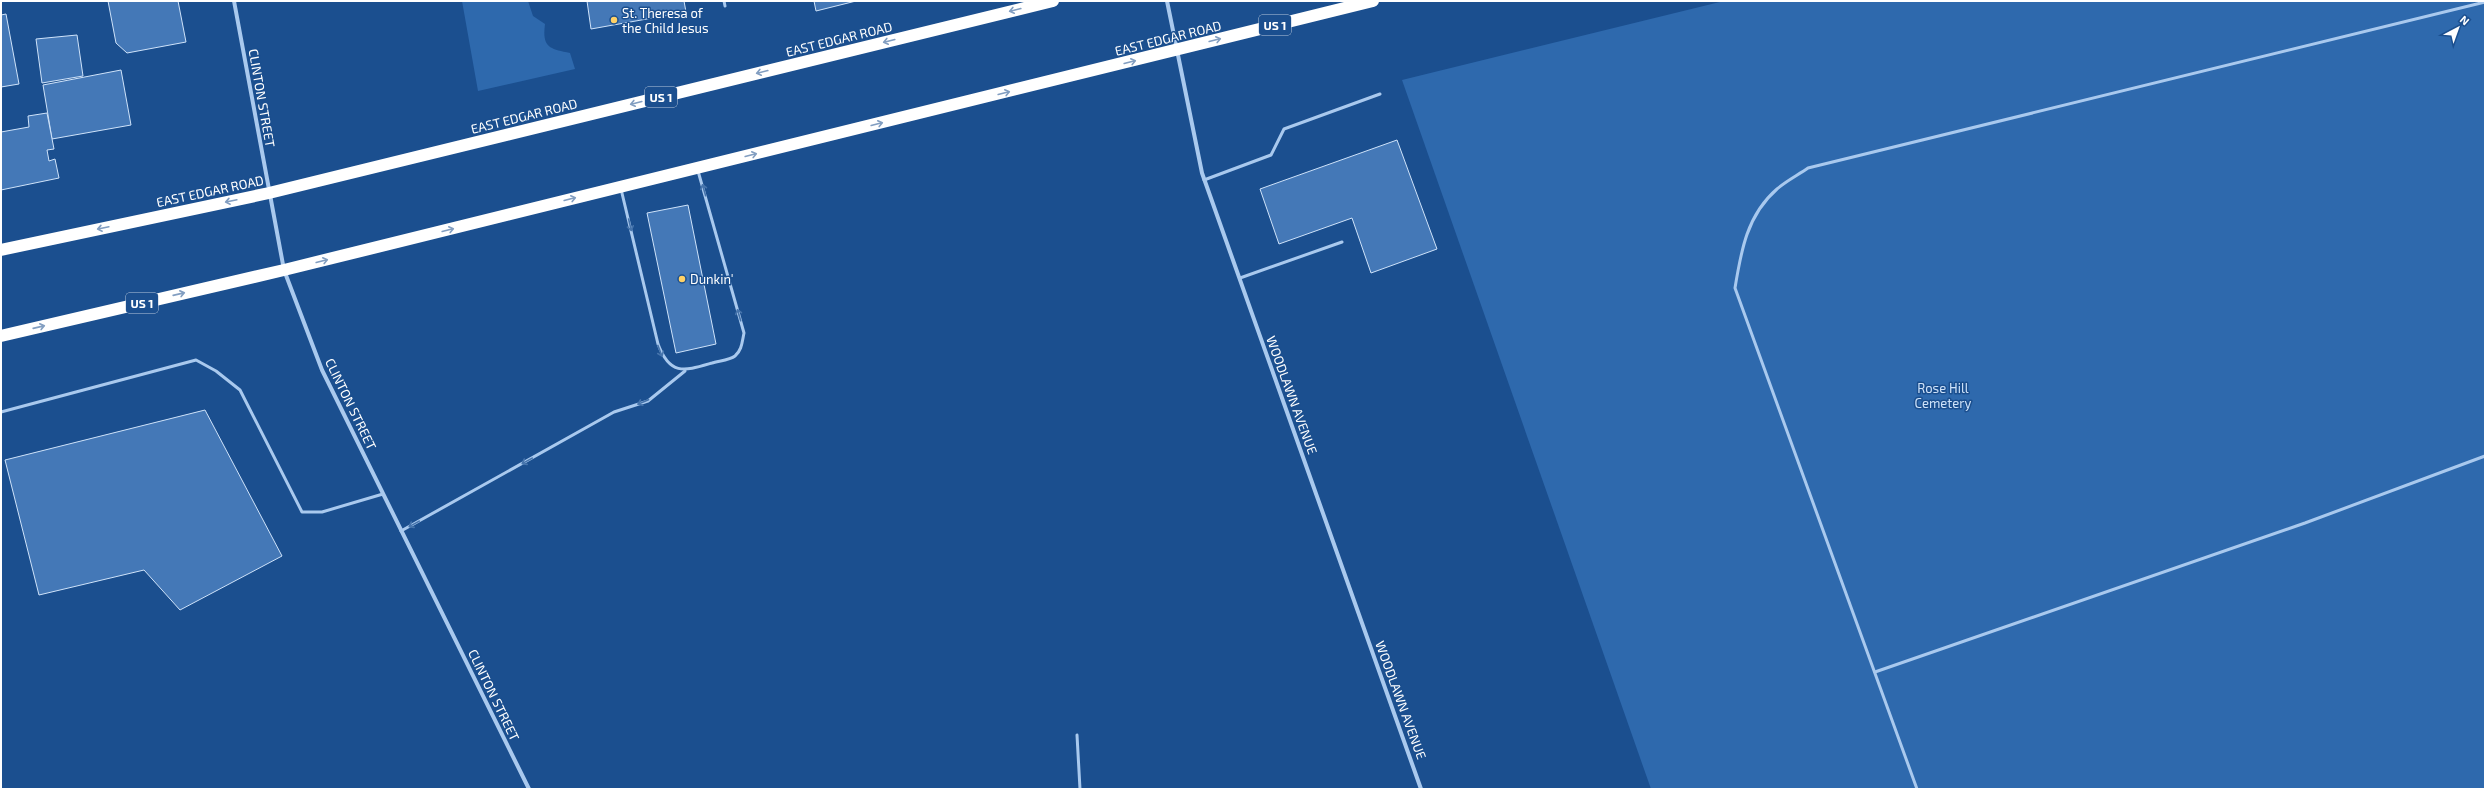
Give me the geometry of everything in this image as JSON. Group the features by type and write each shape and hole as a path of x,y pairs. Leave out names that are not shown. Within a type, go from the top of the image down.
{"highway":[{"name":"EAST EDGAR ROAD","path":"1,250 269,193 1053,1"},
{"name":"EAST EDGAR ROAD","path":"698,168 1373,1"},
{"name":"US 1","path":"1,336 284,270 698,168"}],"street":[{"name":"CLINTON STREET","path":"234,1 284,270 322,370 529,789"},
{"name":"WOODLAWN AVENUE","path":"1168,1 1204,180 1422,789"}],"lane":[{"path":"724,1 725,6"},
{"path":"1917,789 1735,288 1743,241 1758,210 1777,189 1808,168 2485,2"},
{"path":"1204,180 1271,155 1284,129 1380,94"},
{"path":"401,531 614,412 648,401 685,371 734,357 741,349 744,333 698,168"},
{"path":"621,187 658,344 663,359 671,367 685,371"},
{"path":"1240,278 1342,242"},
{"path":"1,412 196,360 216,371 240,390 302,512 322,512 383,494"},
{"path":"1875,672 2305,523 2485,456"},
{"path":"1078,735 1080,789"}],"green space":[{"path":"462,1 528,1 533,16 545,24 544,32 548,46 570,53 575,69 478,91"},
{"name":"Rose Hill Cemetery","path":"1724,1 2485,1 2485,789 1651,789 1402,80"}],"building":[{"path":"108,1 178,1 186,42 127,53 116,43"},
{"name":"St. Theresa of the Child Jesus","path":"587,1 684,1 686,12 591,29"},
{"path":"814,1 856,1 816,11"},
{"path":"6,14 19,84 1,87 1,15"},
{"path":"77,35 83,76 42,83 36,39"},
{"path":"121,70 131,125 52,139 43,85"},
{"path":"47,113 54,149 47,150 49,161 55,159 59,178 1,190 1,132 29,127 28,116"},
{"path":"1397,140 1437,249 1371,273 1352,218 1279,244 1260,189"},
{"name":"Dunkin'","path":"688,205 716,344 676,353 647,213"},
{"path":"205,410 282,556 180,610 144,570 39,595 5,460"}],"place":[{"name":"St. Theresa of the Child Jesus","path":"614,20"},
{"name":"Dunkin'","path":"682,279"}]}
